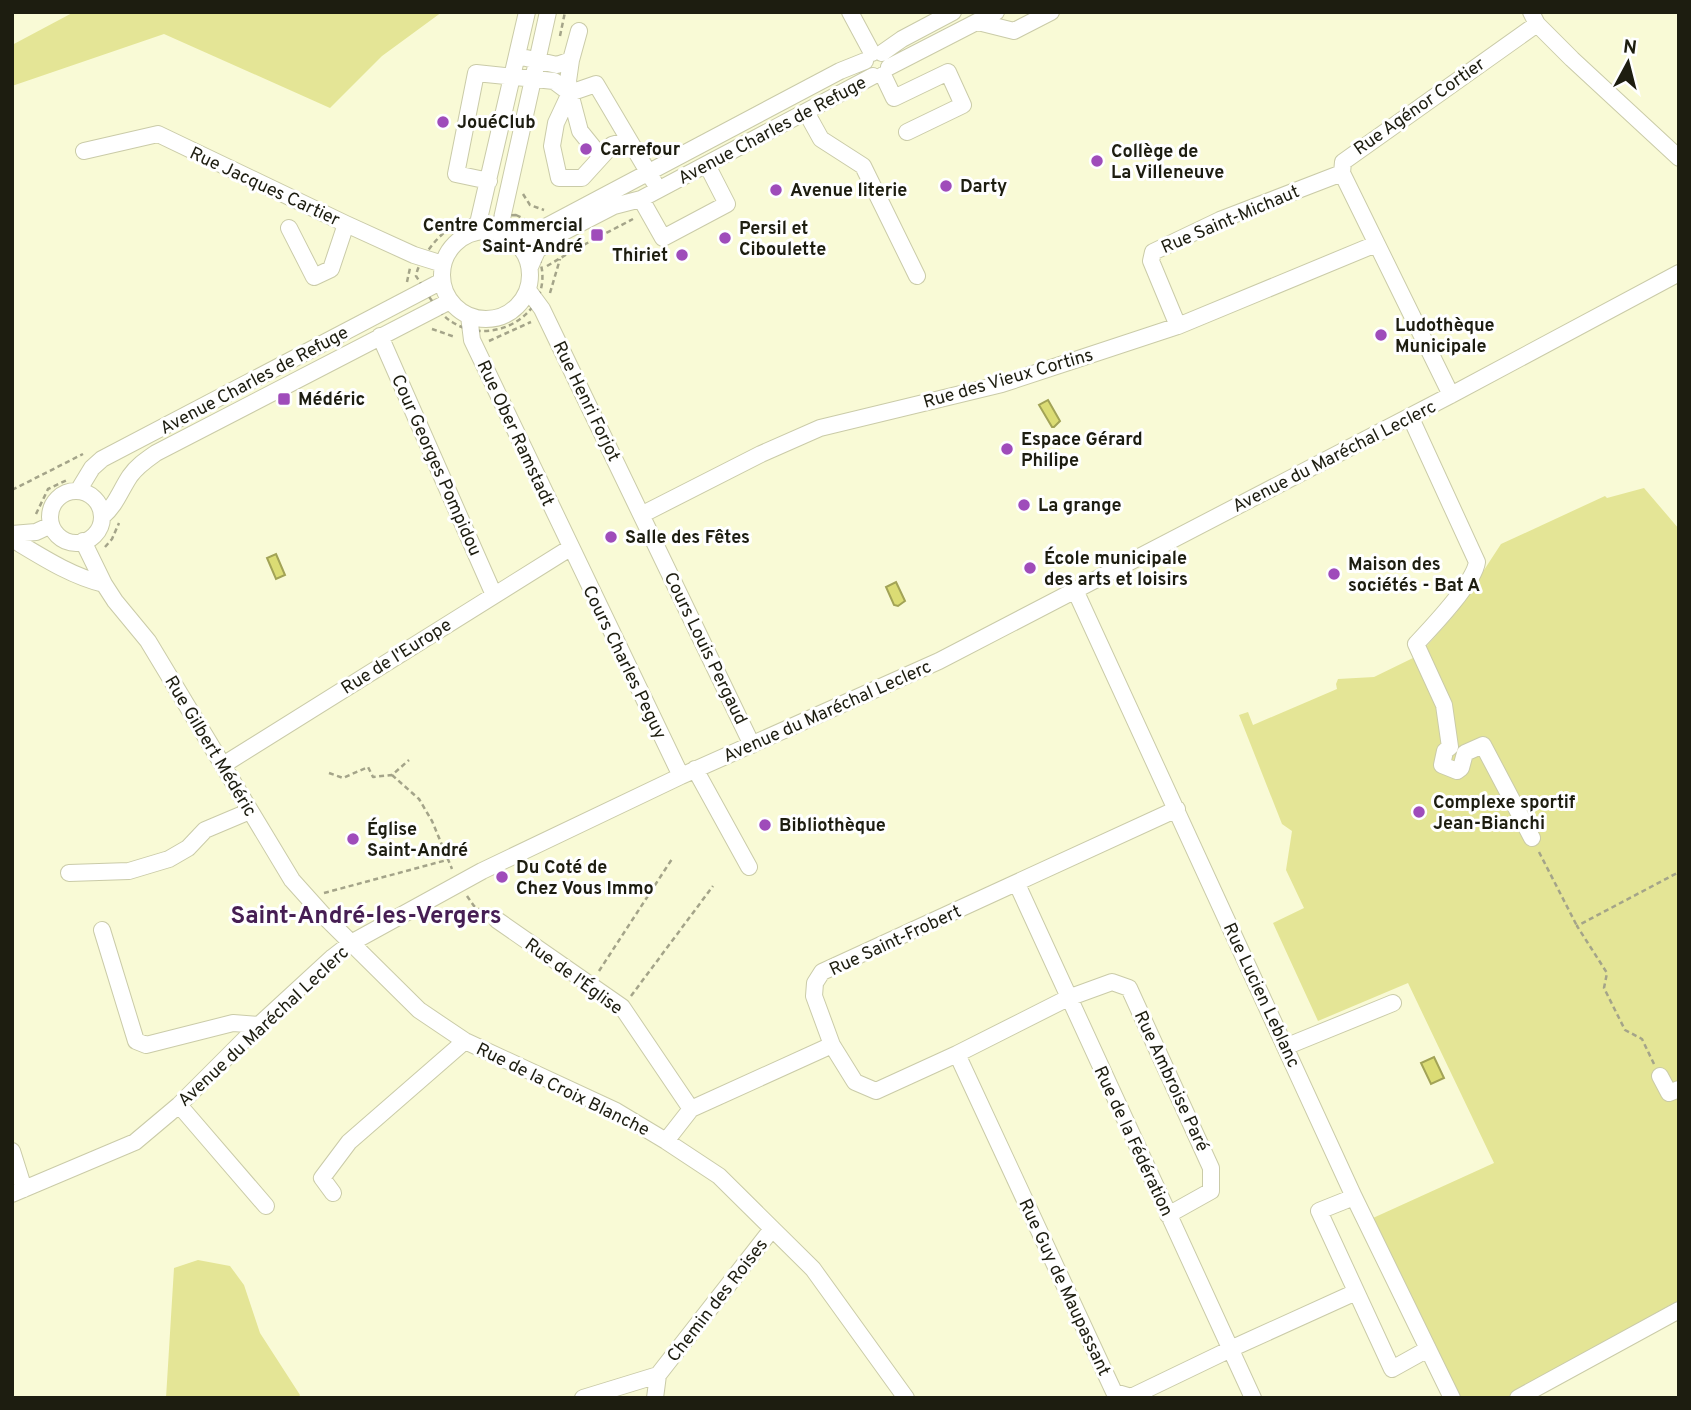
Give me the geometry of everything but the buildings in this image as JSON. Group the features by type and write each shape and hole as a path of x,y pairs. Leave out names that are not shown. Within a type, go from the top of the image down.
{"street":[{"path":"478,225 527,12"},
{"path":"500,224 548,12"},
{"path":"850,12 894,98 948,72 963,104 907,132"},
{"name":"Avenue Charles de Refuge","path":"537,251 552,238 614,206 641,199 806,112 877,64 902,39 953,12"},
{"name":"Avenue Charles de Refuge","path":"524,239 840,71 877,64 996,12"},
{"path":"978,22 1014,31 1051,12"},
{"path":"1534,18 1679,158"},
{"name":"Rue Agénor Cortier","path":"1451,395 1342,173 1343,162 1534,18"},
{"path":"579,31 571,60 568,81 570,93 580,131 601,157"},
{"path":"517,56 557,65 571,60"},
{"path":"489,181 456,174 476,73 554,81 570,93"},
{"path":"629,140 612,145 582,178 559,178 552,146 556,123 570,93 596,83 629,140 648,174 660,189"},
{"path":"806,112 821,139 863,166 917,276"},
{"name":"Rue Jacques Cartier","path":"84,151 158,134 423,258 443,272"},
{"path":"641,199 663,238 727,204 707,164"},
{"name":"Rue Saint-Michaut","path":"1178,326 1151,261 1153,252 1220,220 1342,173"},
{"path":"289,228 314,276 331,269 346,224"},
{"path":"536,269 525,253 524,239 500,224 478,225 447,253 443,272 444,304 470,323 497,318 532,295 536,269 537,251"},
{"name":"Rue des Vieux Cortins","path":"643,514 761,454 820,428 1002,384 1178,326 1377,244"},
{"name":"Avenue Charles de Refuge","path":"83,485 92,468 102,459 425,290 443,272"},
{"name":"Avenue du Maréchal Leclerc","path":"18,1192 135,1142 179,1105 259,1025 351,943 458,884 688,773 939,662 1679,273"},
{"name":"Rue Henri Forjot","path":"532,295 542,309 643,514"},
{"name":"Avenue Charles de Refuge","path":"102,517 115,505 130,476 141,463 156,453 444,304"},
{"name":"Rue Ober Ramstadt","path":"470,323 472,341 570,548"},
{"name":"Cour Georges Pompidou","path":"380,335 494,595"},
{"path":"1410,416 1477,562 1476,569 1455,599 1416,644 1444,705 1457,750 1483,745 1532,838"},
{"path":"12,534 46,528 60,538 86,548 102,517 100,508 83,485 58,498 46,528"},
{"name":"Cours Louis Pergaud","path":"643,514 752,745"},
{"path":"12,539 53,564 88,581 104,584"},
{"name":"Rue Gilbert Médéric","path":"86,548 104,584 148,641 292,880 351,943"},
{"name":"Rue de l'Europe","path":"223,765 570,548"},
{"name":"Cours Charles Peguy","path":"570,548 688,773 749,867"},
{"name":"Rue Lucien Leblanc","path":"1074,590 1354,1197 1452,1398"},
{"name":"Rue Saint-Frobert","path":"1068,998 876,1091 855,1082 832,1045 814,996 816,983 822,972 1177,809"},
{"path":"69,873 129,871 169,859 188,848 205,830 250,811"},
{"name":"Rue de la Fédération","path":"1017,884 1253,1398"},
{"name":"Rue de l'Église","path":"495,919 622,1007 691,1109"},
{"path":"102,930 136,1041 146,1045 233,1023 259,1025"},
{"name":"Rue de la Croix Blanche","path":"351,943 419,1010 465,1041 616,1111 666,1140 719,1176 813,1269 906,1398"},
{"name":"Rue Ambroise Paré","path":"1068,998 1112,982 1129,988 1211,1168 1211,1191 1168,1215"},
{"path":"1285,1047 1393,1003"},
{"path":"333,1193 322,1178 349,1142 465,1041"},
{"path":"666,1140 691,1109 832,1045"},
{"name":"Rue Guy de Maupassant","path":"957,1054 1114,1392 1131,1397 1356,1292"},
{"path":"1660,1076 1670,1093 1679,1089"},
{"path":"179,1105 266,1206"},
{"path":"12,1151 18,1192"},
{"path":"1354,1197 1319,1211 1392,1369 1428,1349"},
{"name":"Chemin des Roises","path":"583,1398 658,1375 772,1229"},
{"path":"1518,1398 1679,1310"},
{"path":"654,1398 658,1375"}],"path":[{"path":"522,191 530,205 544,211"},
{"path":"533,211 538,214"},
{"path":"521,217 524,239 537,251 532,295 513,326 498,331 448,320 444,304 425,290 416,276 423,258 438,239 458,223 500,224 521,217"},
{"path":"536,269 562,257"},
{"path":"12,490 85,454"},
{"path":"46,528 35,517 48,489 75,477 83,485"},
{"path":"86,548 103,549 118,529 120,515 115,505"},
{"path":"329,773 343,778 368,767 373,777 391,775 409,760"},
{"path":"391,775 419,799 432,821 458,884 474,906 495,919"},
{"path":"1532,838 1577,926 1607,973 1604,988 1625,1030 1642,1039 1660,1076"},
{"path":"308,897 448,859"},
{"path":"590,985 672,859"},
{"path":"1577,926 1679,872"},
{"path":"622,1007 713,886"}],"green space":[{"path":"74,12 442,12 382,56 330,108 164,34 12,86 12,45"},
{"path":"1644,488 1679,529 1679,1300 1505,1398 1461,1398 1373,1218 1494,1163 1408,983 1318,1021 1273,923 1304,908 1286,870 1292,831 1282,824 1239,715 1248,712 1253,725 1337,689 1338,679 1374,677 1413,658 1456,613 1501,544 1605,496 1607,498"},
{"path":"198,1260 230,1266 244,1285 260,1333 300,1395 298,1398 166,1398 174,1268"}],"shaded area":[{"path":"1048,400 1060,421 1054,427 1039,405"},
{"path":"276,554 285,575 276,579 267,558"},
{"path":"896,582 905,601 898,606 894,605 886,587"},
{"path":"1434,1057 1444,1078 1431,1084 1421,1063"}],"place":[{"name":"JouéClub","path":"443,122"},
{"name":"Carrefour","path":"586,149"},
{"name":"Collège de La Villeneuve","path":"1097,161"},
{"name":"Darty","path":"946,186"},
{"name":"Avenue literie","path":"776,190"},
{"name":"Centre Commercial Saint-André","path":"597,235"},
{"name":"Persil et Ciboulette","path":"725,238"},
{"name":"Thiriet","path":"682,255"},
{"name":"Ludothèque Municipale","path":"1381,335"},
{"name":"Médéric","path":"284,399"},
{"name":"Espace Gérard Philipe","path":"1007,449"},
{"name":"La grange","path":"1024,505"},
{"name":"Salle des Fêtes","path":"611,537"},
{"name":"École municipale des arts et loisirs","path":"1030,568"},
{"name":"Maison des sociétés - Bat A","path":"1334,574"},
{"name":"Complexe sportif Jean-Bianchi","path":"1419,812"},
{"name":"Bibliothèque","path":"765,825"},
{"name":"Église Saint-André","path":"353,839"},
{"name":"Du Coté de Chez Vous Immo","path":"502,877"}],"district":[{"name":"Saint-André-les-Vergers","path":"366,915"}]}
